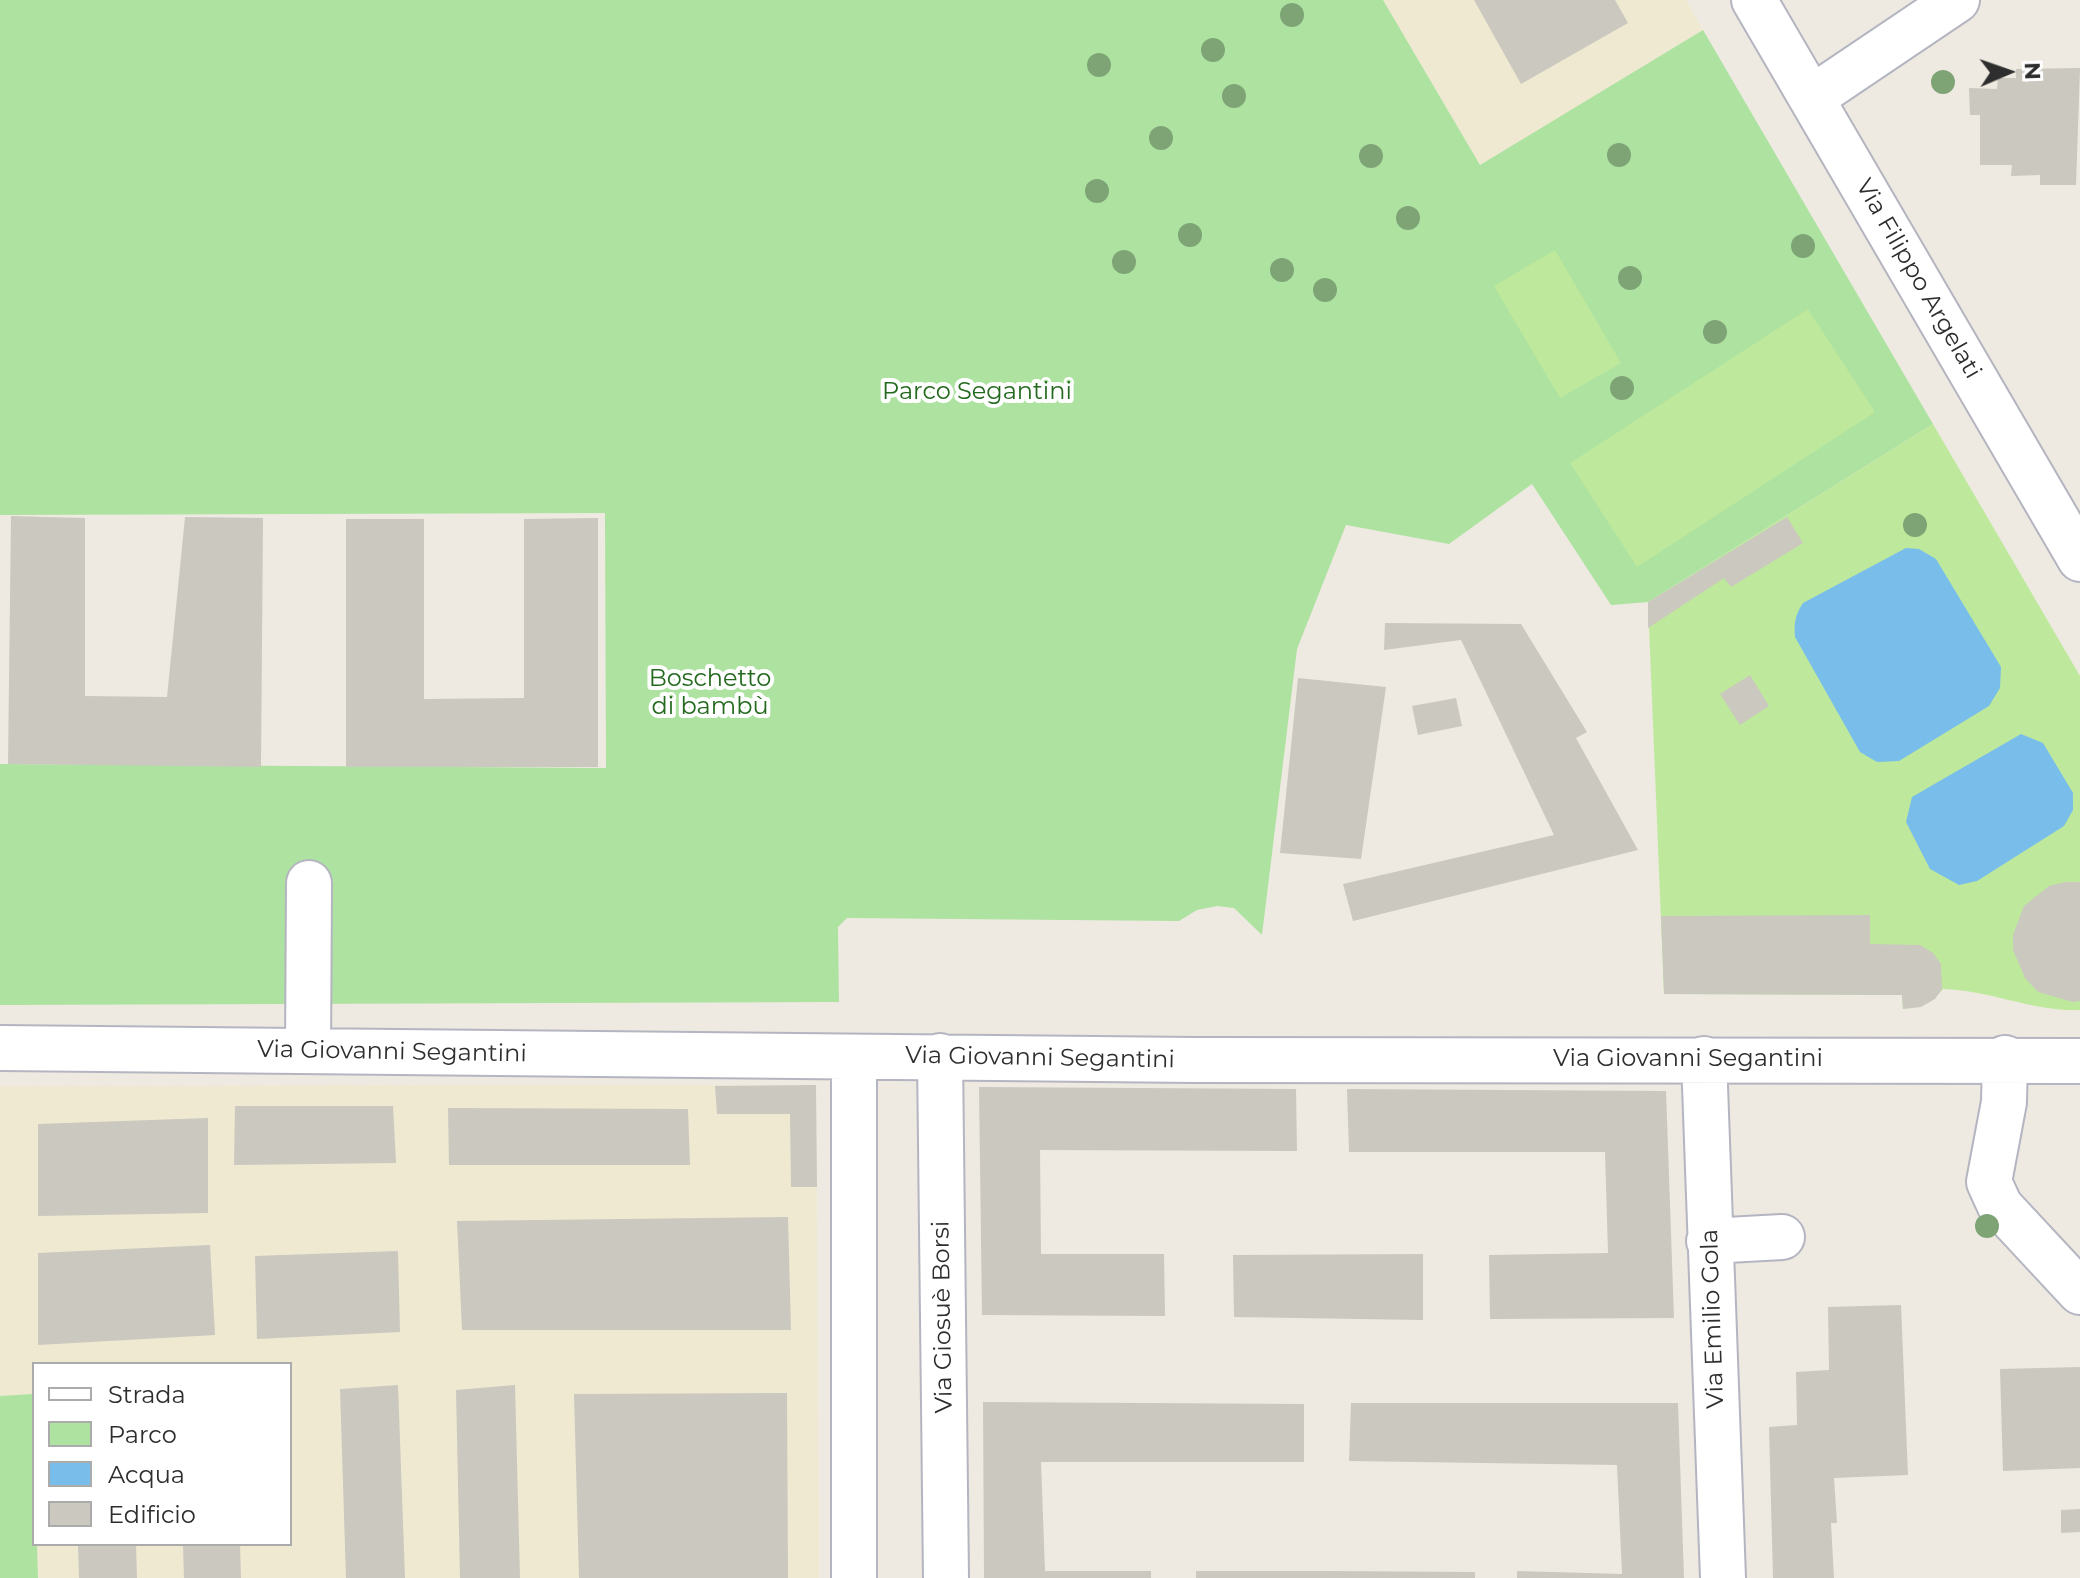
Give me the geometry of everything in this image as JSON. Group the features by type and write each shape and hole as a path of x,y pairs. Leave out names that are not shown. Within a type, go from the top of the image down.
{"street":[{"name":"Via Filippo Argelati","path":"1754,0 2080,559"},
{"path":"1813,97 1957,0"},
{"path":"308,1051 309,883"},
{"name":"Via Giovanni Segantini","path":"0,1048 854,1057 2005,1058 2080,1061"},
{"name":"Via Giosuè Borsi","path":"940,1056 946,1578"},
{"path":"854,1057 854,1578"},
{"path":"2005,1058 2004,1102 1989,1182 2000,1206 2080,1292"},
{"name":"Via Emilio Gola","path":"1704,1059 1723,1578"},
{"path":"1709,1241 1782,1237"}],"shaded area":[{"path":"1383,0 1686,0 1703,30 1480,165"},
{"path":"816,1085 819,1578 0,1578 0,1086"}],"green space":[{"name":"Parco Segantini","path":"0,0 1383,0 1480,165 1703,30 1933,424 1648,602 1611,605 1532,484 1449,544 1346,525 1297,649 1262,935 1234,908 1217,906 1197,910 1179,921 847,918 838,927 839,1002 0,1005 0,764 606,768 605,513 0,515"},
{"path":"1555,250 1621,363 1560,398 1494,286"},
{"path":"1808,309 1875,412 1637,567 1570,463"},
{"path":"1933,424 2080,676 2080,1010 2046,1008 1943,989 1925,1004 1903,1009 1902,995 1664,994 1648,602"},
{"path":"32,1394 32,1546 37,1546 38,1578 0,1578 0,1396"}],"water":[{"path":"1906,548 1919,549 1936,559 2001,667 2000,688 1989,706 1899,761 1877,762 1860,752 1795,637 1795,623 1803,603"},
{"path":"2021,734 2043,743 2073,793 2073,810 2064,826 1977,881 1959,885 1930,869 1906,822 1912,797"}],"building":[{"path":"1474,0 1615,0 1628,23 1521,84"},
{"path":"2080,68 2076,185 2040,185 2040,175 2011,176 2012,165 1980,165 1980,115 1970,115 1969,88 1997,89 1998,78 2016,78 2016,69"},
{"path":"11,516 85,518 85,696 167,697 185,517 263,518 261,767 8,764"},
{"path":"1787,517 1803,543 1731,587 1724,578 1648,628 1648,602"},
{"path":"598,518 598,767 346,767 346,519 424,519 424,699 524,698 524,519"},
{"path":"1385,623 1521,624 1587,732 1576,738 1638,850 1353,921 1343,884 1554,835 1461,640 1384,650"},
{"path":"1750,675 1769,706 1740,725 1720,694"},
{"path":"1298,678 1386,687 1361,859 1280,853"},
{"path":"1456,698 1462,726 1418,735 1412,706"},
{"path":"2080,882 2080,1001 2073,1002 2038,992 2025,978 2013,950 2013,935 2024,906 2049,886"},
{"path":"1870,915 1870,944 1920,945 1933,953 1941,964 1942,989 1935,999 1921,1007 1903,1009 1902,995 1664,994 1661,916"},
{"path":"816,1085 817,1187 791,1187 790,1114 717,1114 715,1086"},
{"path":"979,1087 1296,1089 1297,1151 1040,1150 1041,1254 1164,1254 1165,1316 982,1315"},
{"path":"1347,1089 1666,1091 1674,1318 1490,1319 1489,1255 1608,1253 1605,1152 1349,1152"},
{"path":"235,1106 393,1106 396,1163 234,1165"},
{"path":"448,1108 688,1109 690,1165 449,1165"},
{"path":"208,1118 208,1213 38,1216 38,1124"},
{"path":"788,1217 791,1330 462,1330 457,1221"},
{"path":"210,1245 215,1335 38,1345 38,1253"},
{"path":"398,1251 400,1332 257,1339 255,1256"},
{"path":"1423,1254 1423,1320 1234,1317 1233,1255"},
{"path":"1901,1305 1908,1475 1834,1478 1837,1523 1831,1523 1834,1578 1773,1578 1769,1427 1797,1425 1796,1372 1829,1370 1828,1307"},
{"path":"2080,1367 2080,1468 2003,1471 2000,1369"},
{"path":"398,1385 405,1578 346,1578 340,1389"},
{"path":"515,1385 520,1578 460,1578 456,1390"},
{"path":"787,1393 788,1578 579,1578 574,1394"},
{"path":"983,1402 1304,1404 1304,1462 1041,1462 1045,1571 1151,1571 1151,1578 984,1578"},
{"path":"1351,1403 1678,1403 1684,1578 1517,1578 1517,1571 1622,1574 1617,1465 1349,1461"},
{"path":"2080,1509 2080,1532 2061,1533 2061,1510"},
{"path":"78,1546 136,1546 137,1578 79,1578"},
{"path":"183,1546 240,1546 241,1578 184,1578"},
{"path":"1196,1571 1475,1572 1475,1578 1196,1578"}],"park label":[{"name":"Boschetto di bambù","path":"710,693"}]}
